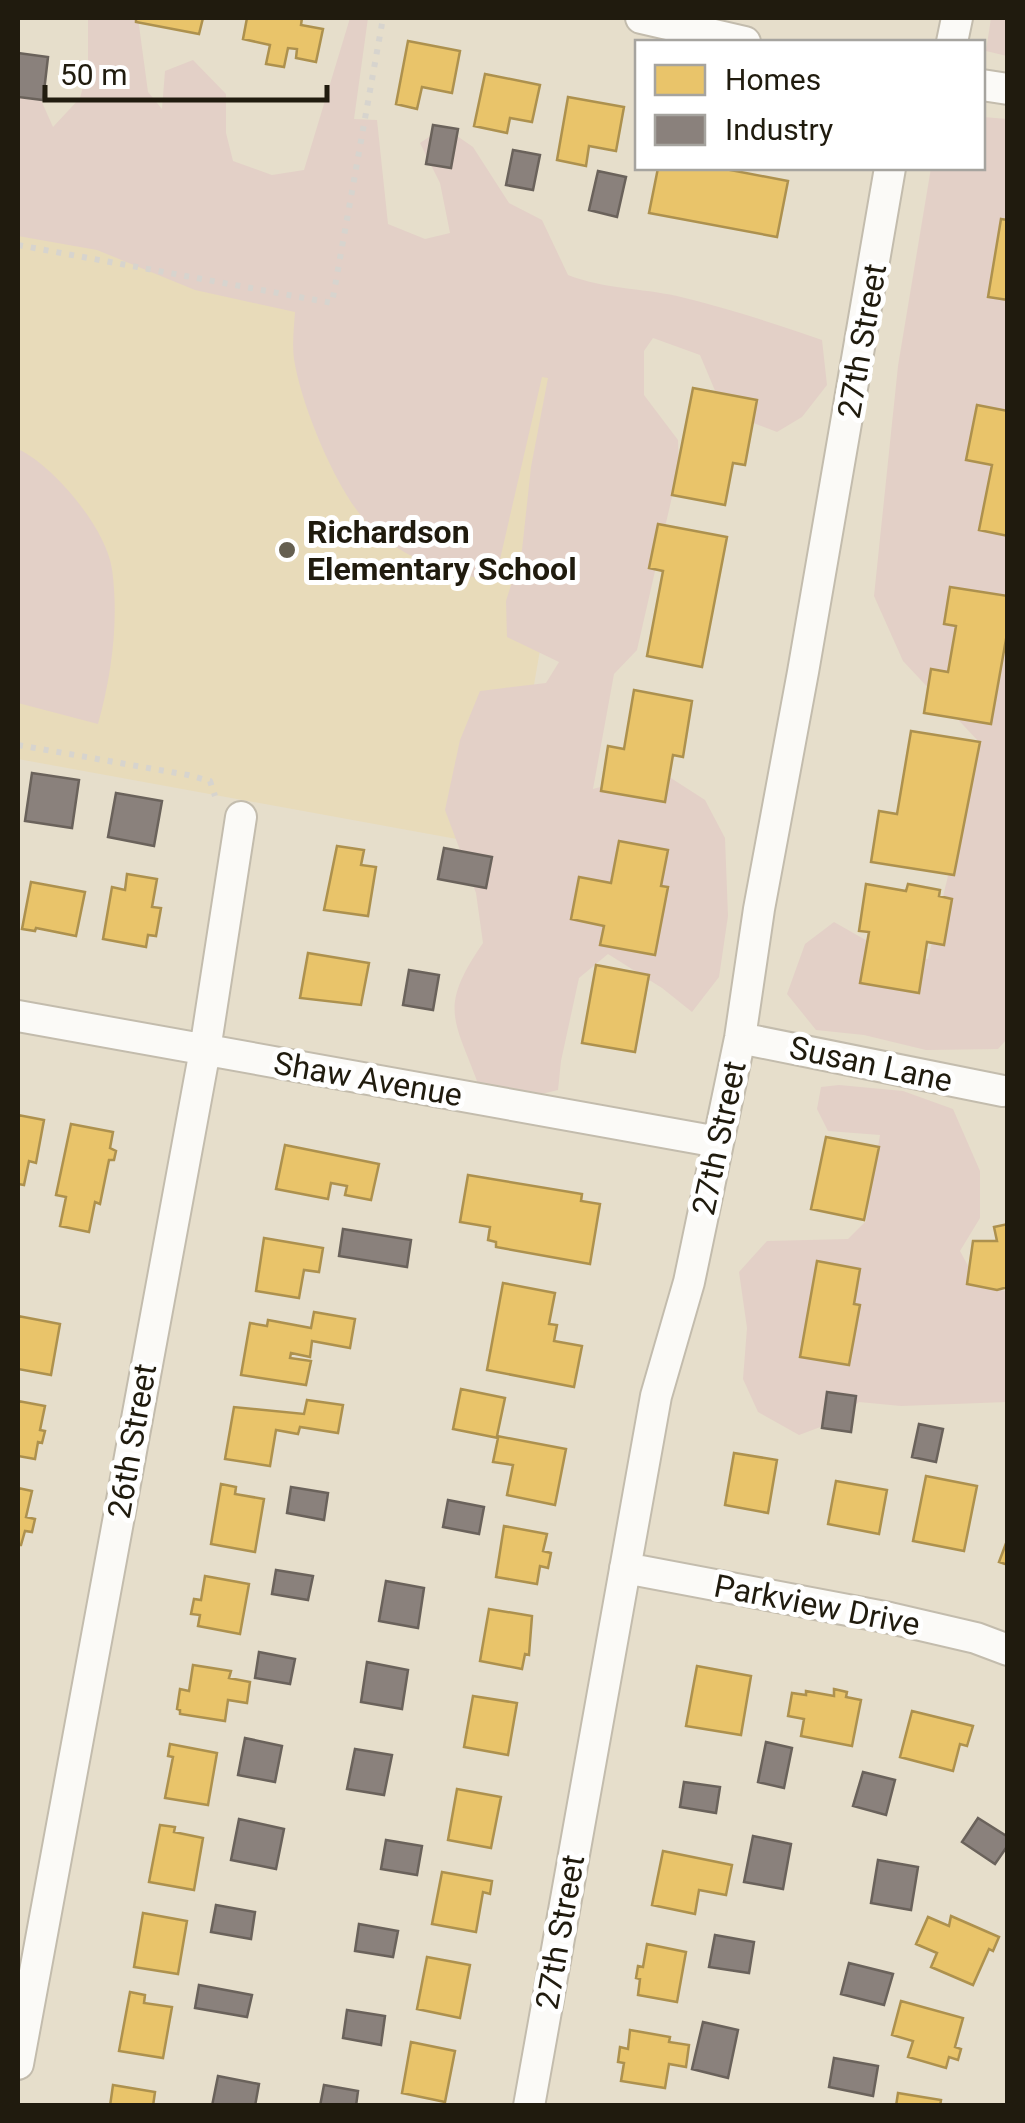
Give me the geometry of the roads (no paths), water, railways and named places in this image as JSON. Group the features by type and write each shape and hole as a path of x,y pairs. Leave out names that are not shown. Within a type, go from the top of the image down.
{"street":[{"path":"641,18 736,40"},
{"name":"27th Street","path":"528,2106 656,1396 689,1282 740,1038 759,908 804,672 890,170"},
{"name":"26th Street","path":"18,2064 205,1050 241,817"},
{"name":"Shaw Avenue","path":"18,1016 718,1142"},
{"name":"Susan Lane","path":"740,1038 1002,1091"},
{"name":"Parkview Drive","path":"625,1568 890,1618 976,1638 1008,1650"}],"place":[{"name":"Richardson Elementary School","path":"287,550"}]}
